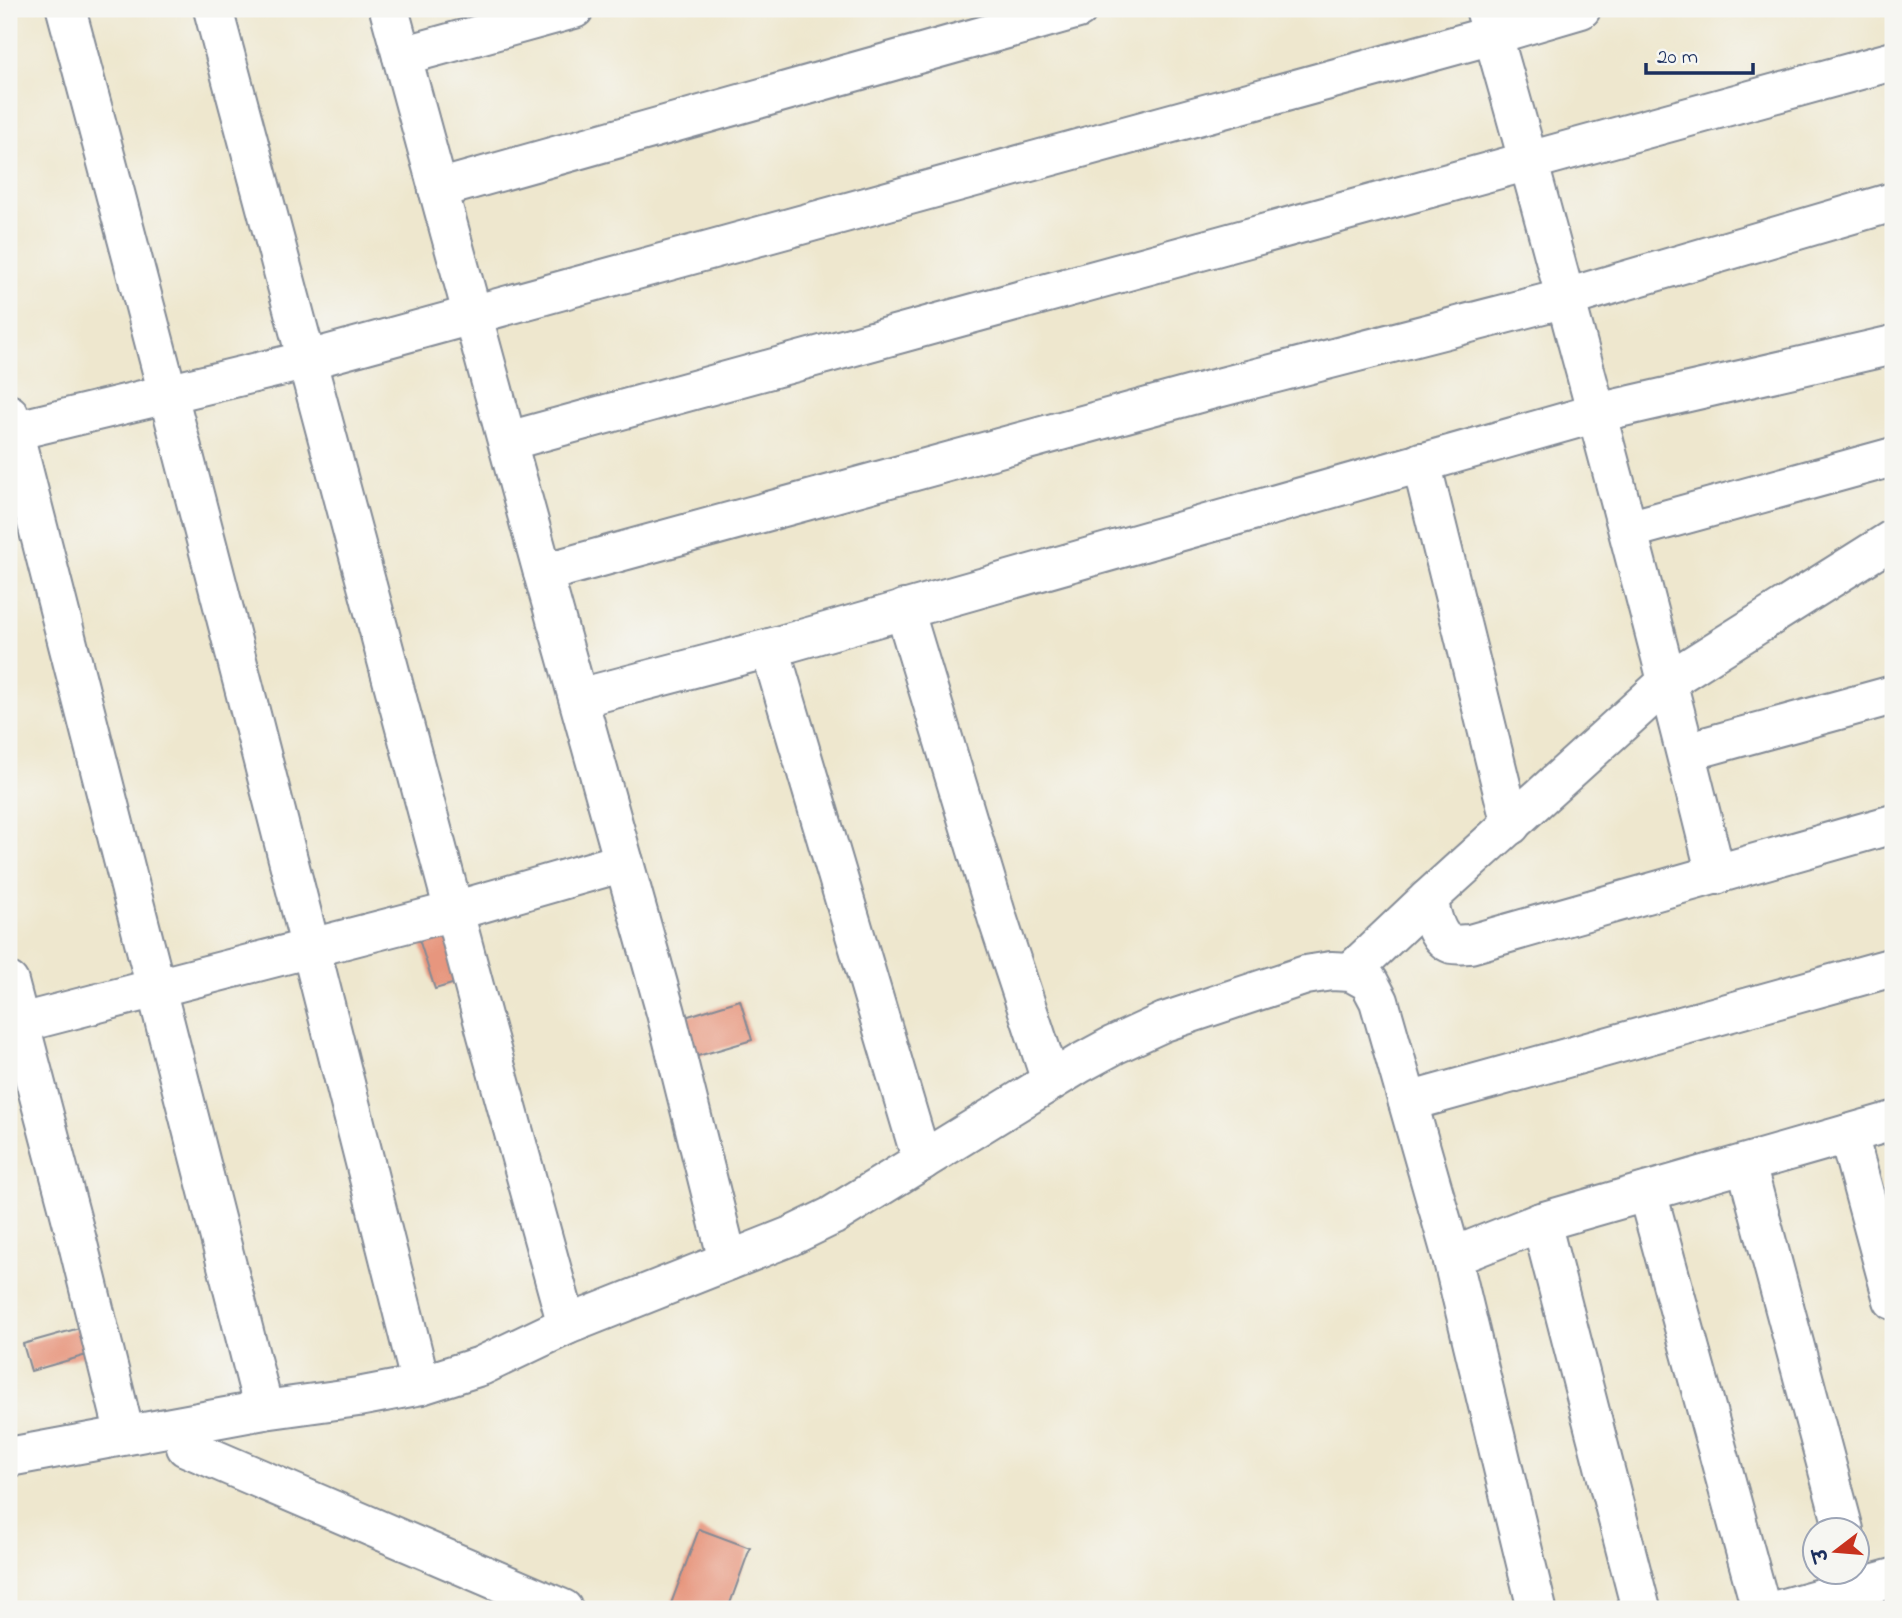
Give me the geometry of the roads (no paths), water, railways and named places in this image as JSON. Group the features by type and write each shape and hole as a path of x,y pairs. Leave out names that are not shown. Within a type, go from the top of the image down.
{"street":[{"path":"66,9 169,394 421,1385"},
{"path":"213,9 567,1325"},
{"path":"389,9 666,1013 728,1261"},
{"path":"402,56 574,9"},
{"path":"438,189 1078,9"},
{"path":"264,1410 10,425 169,394 308,360 1489,22 1581,9"},
{"path":"1489,22 1597,412 1716,875"},
{"path":"508,441 1893,61"},
{"path":"543,573 1210,390 1566,298 1893,202"},
{"path":"579,698 770,648 1597,412 1893,345"},
{"path":"1628,530 1893,457"},
{"path":"1421,463 1511,825"},
{"path":"1351,972 1668,681 1893,539"},
{"path":"904,610 997,917 1051,1081"},
{"path":"770,648 922,1160"},
{"path":"1686,752 1893,695"},
{"path":"1428,899 1441,935 1452,944 1470,944 1893,824"},
{"path":"14,1025 312,949 624,862"},
{"path":"1408,1102 1893,967"},
{"path":"9,1457 264,1410 421,1385 481,1366 567,1325 791,1236 832,1216 1051,1081 1114,1045 1164,1021 1306,975 1331,971 1351,972 1369,982 1379,1001 1452,1257 1536,1609"},
{"path":"9,982 14,1025 81,1258 125,1435"},
{"path":"1452,1257 1541,1222 1893,1121"},
{"path":"1848,1134 1893,1300"},
{"path":"1746,1164 1840,1516"},
{"path":"1647,1192 1761,1609"},
{"path":"1541,1222 1641,1609"},
{"path":"187,1447 547,1606"},
{"path":"1780,1609 1848,1586"}]}
